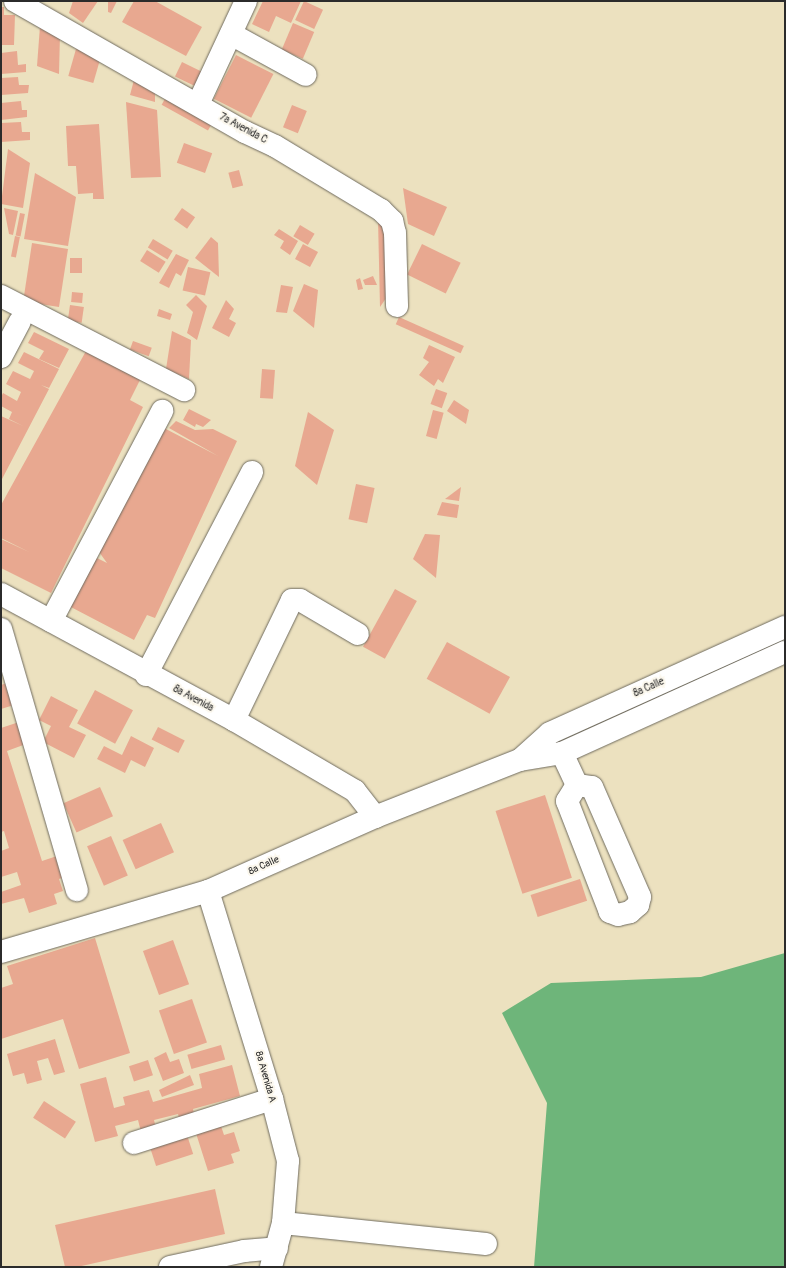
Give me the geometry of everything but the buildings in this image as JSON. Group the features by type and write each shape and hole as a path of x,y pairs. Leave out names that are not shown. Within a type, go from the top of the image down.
{"street":[{"name":"7a Avenida C","path":"15,1 275,146 381,210 392,221 394,233 397,306"},
{"path":"198,104 232,34 246,1"},
{"path":"232,34 306,75"},
{"path":"1,296 184,390"},
{"path":"1,357 20,322"},
{"path":"51,621 162,411"},
{"path":"146,674 252,472"},
{"path":"3,595 1,628 77,890"},
{"name":"8a Avenida","path":"3,595 146,674 234,720 355,791 375,817"},
{"path":"234,720 292,600 300,600 358,634"},
{"name":"8a Calle","path":"520,760 550,733 785,627"},
{"name":"8a Calle","path":"1,952 208,892 375,817 520,760 562,753 785,652"},
{"path":"562,753 577,785"},
{"path":"577,785 592,787 640,897 638,905 630,912 618,915 610,912 567,801 577,785"},
{"name":"8a Avenida A","path":"208,892 272,1099 288,1162 283,1223 274,1258"},
{"path":"134,1143 272,1099"},
{"path":"283,1223 486,1244"},
{"path":"170,1267 244,1251 274,1258"}],"green space":[{"path":"785,953 785,1267 534,1267 547,1103 502,1013 551,983 701,977"}]}
